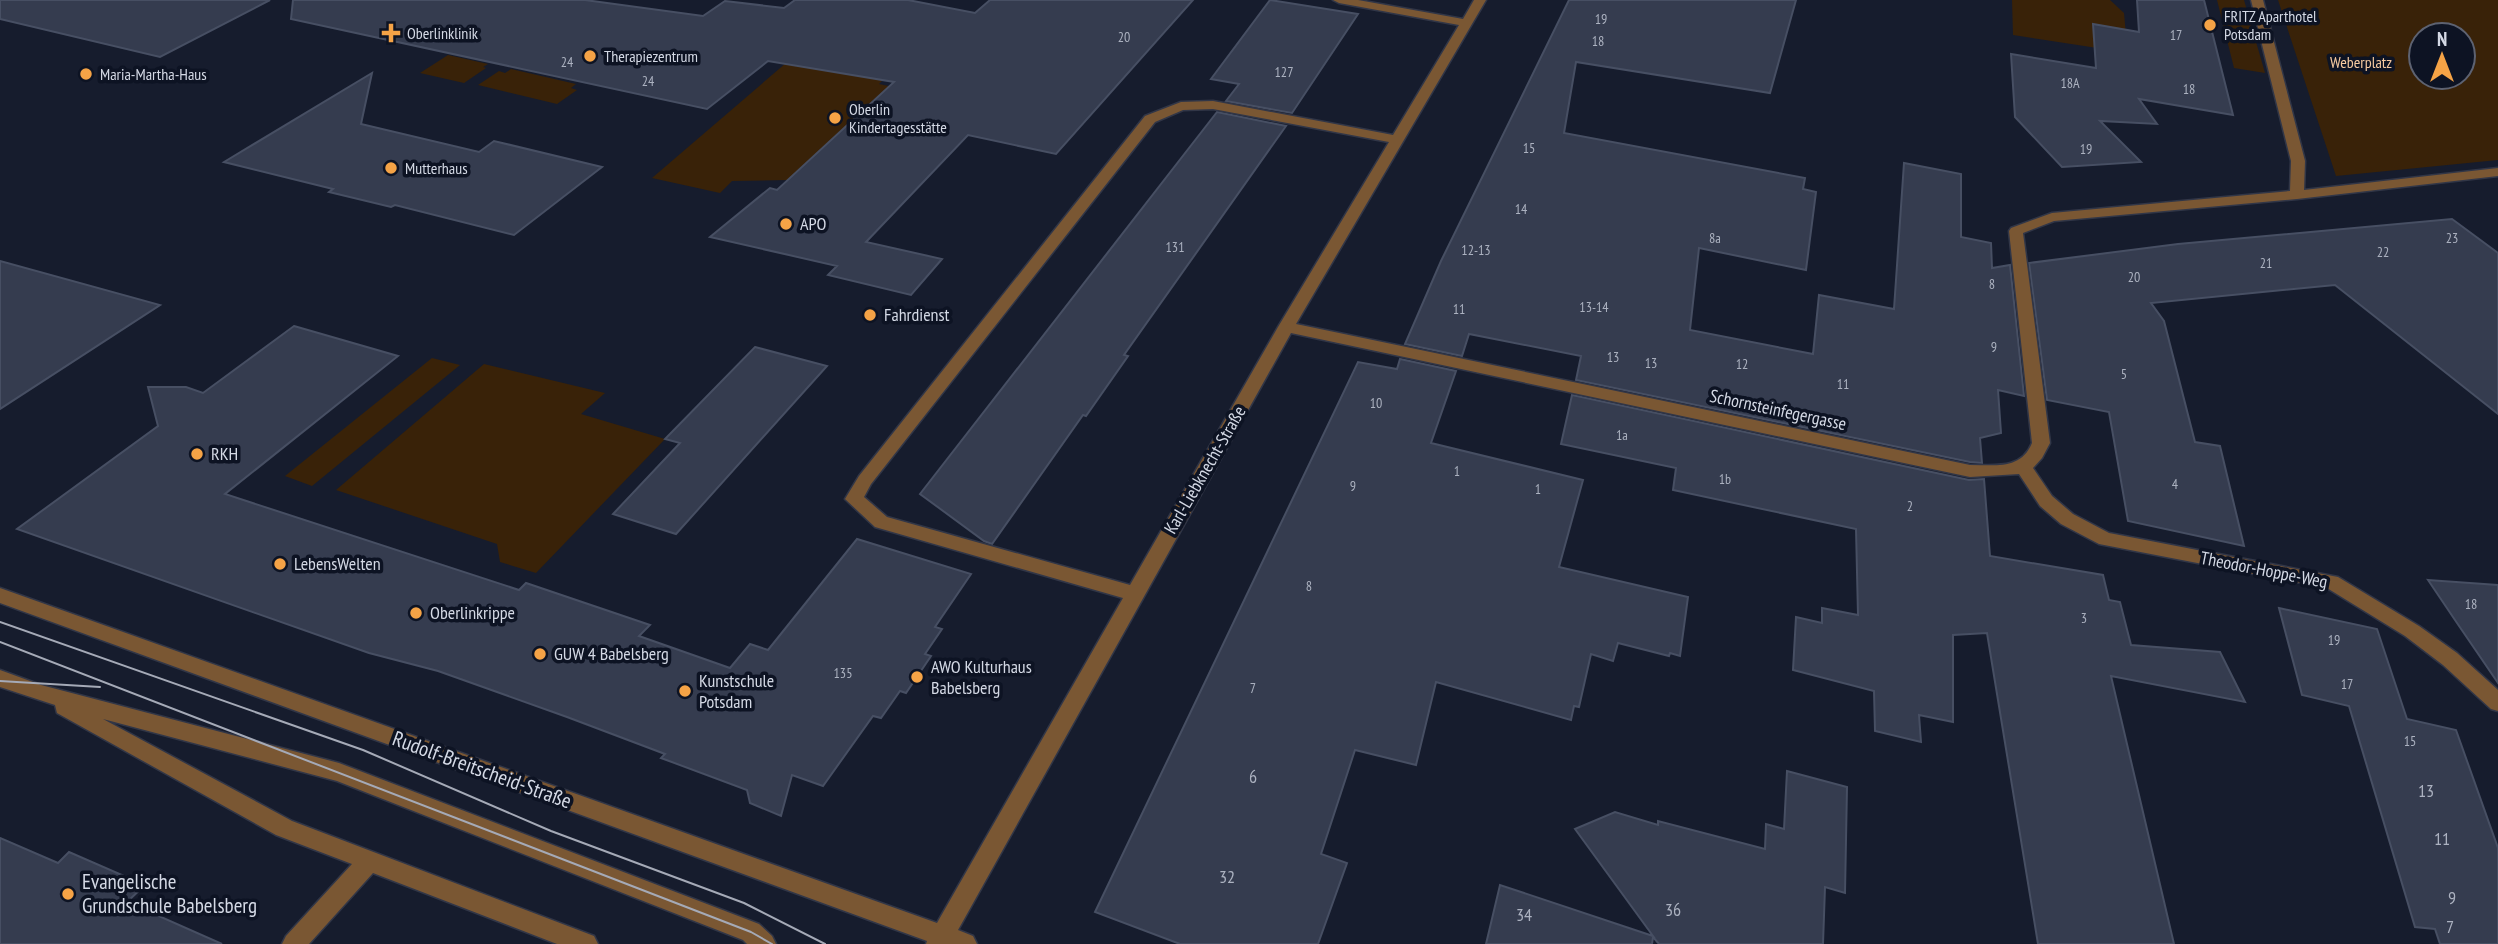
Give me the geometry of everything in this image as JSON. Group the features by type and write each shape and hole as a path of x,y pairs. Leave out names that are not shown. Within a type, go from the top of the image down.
{"street":[{"path":"1339,0 1466,23"},
{"name":"Karl-Liebknecht-Straße","path":"940,940 1286,327 1480,0"},
{"path":"2257,0 2298,161 2297,195"},
{"path":"1135,594 881,522 854,499 872,470 1150,119 1181,106 1213,105 1397,140"},
{"path":"2023,467 2036,457 2041,443 2017,231 2052,217 2297,195 2498,172"},
{"name":"Schornsteinfegergasse","path":"1286,327 1970,471 2001,471 2023,467"},
{"name":"Theodor-Hoppe-Weg","path":"2023,467 2046,501 2067,519 2105,539 2331,582 2413,631 2450,659 2498,702"},
{"name":"Rudolf-Breitscheid-Straße","path":"0,595 940,940 965,944"},
{"path":"0,678 39,693 340,772 751,932 764,944"},
{"path":"39,693 284,828 586,944"},
{"path":"294,944 369,861"}],"green space":[{"path":"2012,0 2110,0 2124,13 2126,35 2143,55 2013,35"},
{"path":"2217,0 2244,0 2265,73 2234,68"},
{"name":"Weberplatz","path":"2278,0 2498,0 2498,160 2336,176"},
{"path":"448,55 488,64 464,83 420,73"},
{"name":"Oberlin Kindertagesstätte","path":"786,63 883,80 879,84 965,102 918,147 841,131 788,180 732,181 720,193 652,178"},
{"path":"511,69 576,84 571,88 577,90 557,104 478,85 499,71 505,73"},
{"path":"432,358 460,365 312,486 285,476"},
{"path":"484,364 605,393 581,414 665,439 536,573 500,562 497,544 336,490"}],"building":[{"path":"0,0 270,0 160,57 0,19"},
{"path":"293,0 585,0 703,16 725,1 784,8 795,0 908,0 975,13 990,0 1193,0 1056,154 968,135 866,242 942,259 911,295 828,275 837,266 710,237 770,188 777,190 894,82 768,61 707,109 291,19"},
{"path":"1270,0 1358,14 1292,113 1226,101 1239,84 1211,79"},
{"path":"1569,0 1796,0 1770,93 1576,62 1564,133 1805,178 1803,189 1816,192 1806,270 1699,248 1690,330 1813,354 1819,295 1894,309 1904,163 1961,174 1961,237 1991,243 1992,268 2010,265 2024,396 1998,390 2001,433 1980,438 1982,463 1576,380 1581,356 1469,334 1462,356 1405,344 1441,261"},
{"path":"2137,0 2204,0 2233,115 2139,99 2157,124 2100,121 2141,162 2062,167 2015,117 2011,54 2096,68 2093,24 2139,32"},
{"name":"Mutterhaus","path":"372,73 361,124 479,152 494,141 602,167 514,235 395,205 391,207 329,192 333,189 224,162"},
{"path":"1217,112 1286,126 1124,355 1128,356 1086,416 1083,415 992,544 984,541 920,494"},
{"path":"2452,219 2498,253 2498,414 2335,285 2151,303 2164,321 2195,442 2220,446 2244,546 2128,521 2109,412 2047,400 2029,263 2178,244"},
{"path":"0,261 160,305 0,409"},
{"path":"294,326 398,356 225,494 519,590 526,583 650,625 639,636 730,668 750,644 768,650 857,539 971,574 935,627 942,629 925,654 931,656 906,693 900,691 881,718 873,716 823,786 792,775 781,816 750,803 747,790 661,758 665,754 567,717 438,671 369,653 17,529 158,426 148,387 186,387 203,393"},
{"path":"755,347 827,366 676,534 613,514 680,443 665,439"},
{"path":"1400,359 1456,371 1431,443 1583,480 1559,567 1688,597 1680,656 1670,653 1669,656 1618,643 1613,661 1591,654 1579,707 1574,706 1571,720 1436,682 1416,765 1355,750 1321,854 1347,863 1318,944 1180,944 1095,912 1358,362 1397,369"},
{"path":"1572,395 1969,480 1984,479 1990,556 2103,575 2109,600 2120,602 2131,645 2220,652 2245,702 2111,676 2174,944 2038,944 1987,633 1953,635 1953,722 1919,715 1921,742 1875,731 1874,691 1793,670 1796,617 1822,623 1822,608 1858,615 1856,529 1673,490 1676,468 1561,444"},
{"path":"2428,580 2498,585 2498,683 2457,623"},
{"path":"2279,608 2377,629 2407,719 2456,730 2498,848 2498,944 2440,944 2435,929 2415,927 2349,706 2302,695"},
{"path":"1787,771 1847,787 1845,893 1825,887 1823,944 1659,944 1653,937 1652,944 1486,944 1500,885 1653,936 1575,829 1615,812 1658,825 1658,821 1765,849 1766,824 1784,829"},
{"name":"Evangelische Grundschule Babelsberg","path":"0,838 58,863 69,852 145,885 127,902 222,944 0,944"}],"tram line":[{"path":"0,622 363,750 551,831 744,903 825,944"},
{"path":"0,642 751,932 772,944"},
{"path":"0,681 100,687"}],"place":[{"name":"FRITZ Aparthotel Potsdam","path":"2210,25"},
{"name":"Oberlinklinik","path":"391,33"},
{"name":"Therapiezentrum","path":"590,56"},
{"name":"Maria-Martha-Haus","path":"86,74"},
{"name":"Oberlin Kindertagesstätte","path":"835,118"},
{"name":"Mutterhaus","path":"391,168"},
{"name":"APO","path":"786,224"},
{"name":"Fahrdienst","path":"870,315"},
{"name":"RKH","path":"197,454"},
{"name":"LebensWelten","path":"280,564"},
{"name":"Oberlinkrippe","path":"416,613"},
{"name":"GUW 4 Babelsberg","path":"540,654"},
{"name":"AWO Kulturhaus Babelsberg","path":"917,677"},
{"name":"Kunstschule Potsdam","path":"685,691"},
{"name":"Evangelische Grundschule Babelsberg","path":"68,894"}]}
